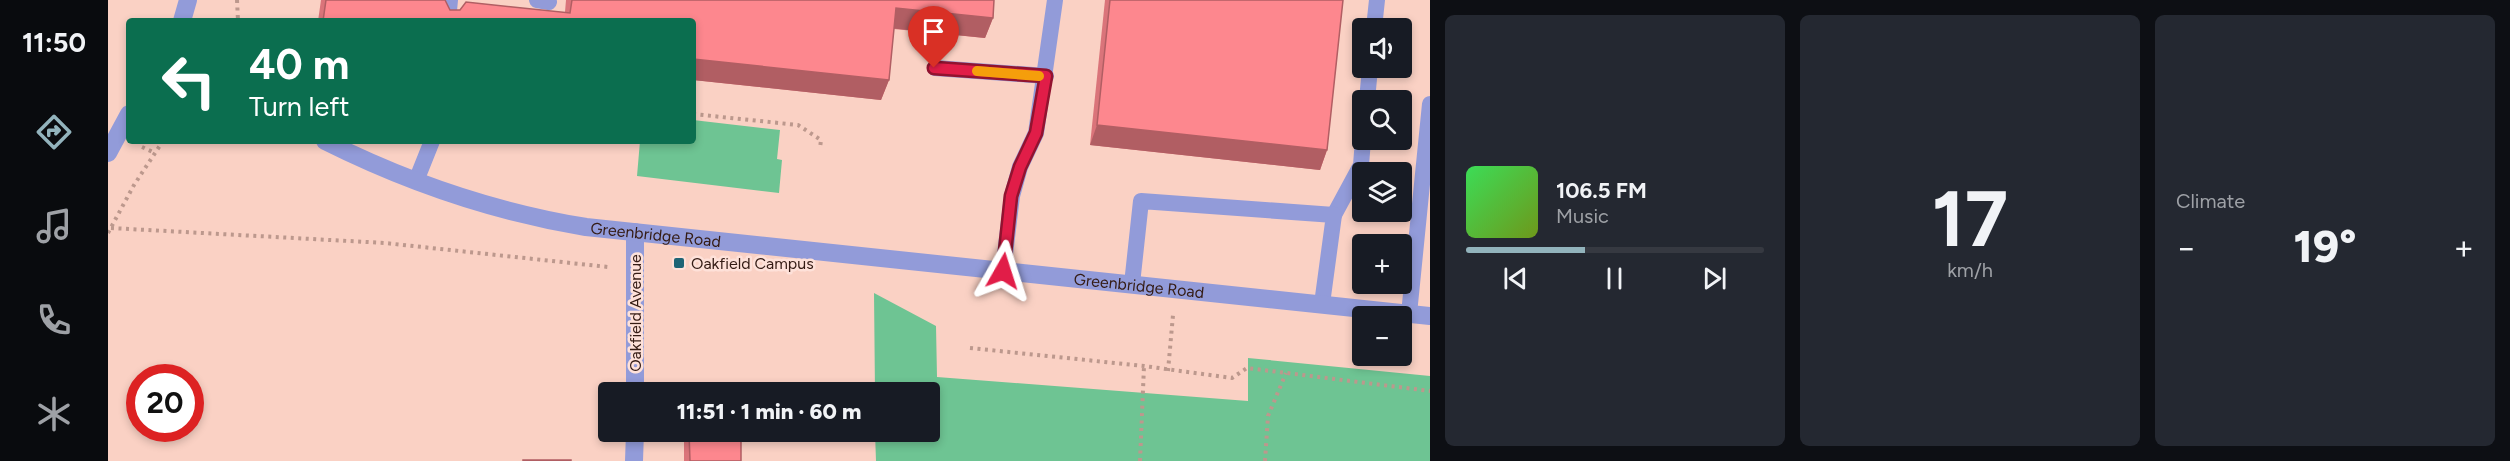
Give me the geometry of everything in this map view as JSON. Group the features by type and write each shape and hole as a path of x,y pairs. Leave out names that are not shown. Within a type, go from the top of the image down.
{"street":[{"path":"183,18 188,0"},
{"path":"108,153 126,120"},
{"name":"Greenbridge Road","path":"332,144 416,181 491,208 537,219 635,232 1352,307"},
{"name":"Oakfield Avenue","path":"635,232 635,382"},
{"name":"Greenbridge Road","path":"1412,314 1430,316"},
{"path":"634,442 634,461"}],"lane":[{"path":"448,18 450,0"},
{"path":"1003,271 1011,196 1020,167 1036,133 1046,76 1055,0"},
{"path":"1375,18 1377,0"},
{"path":"934,68 1046,76"},
{"path":"1410,306 1424,229 1430,104"},
{"path":"416,181 431,144"},
{"path":"1322,304 1334,215 1361,165 1362,150"},
{"path":"1132,284 1141,201 1334,215"}],"path":[{"path":"237,0 238,18"},
{"path":"696,114 798,125 821,140 820,148"},
{"path":"161,144 134,185 109,231 385,243 635,270"},
{"path":"1168,371 1174,289"},
{"path":"970,348 1144,366 1232,378 1247,368 1430,391"},
{"path":"1140,461 1144,366"},
{"path":"1265,461 1268,416 1286,373"}],"green space":[{"path":"696,120 780,130 777,159 782,160 779,193 637,176 640,144 696,144"},
{"path":"874,293 936,326 937,377 1248,401 1248,358 1430,376 1430,461 876,461 875,442 940,442 940,382 875,382"}],"building":[{"path":"326,0 445,0 450,10 460,10 466,2 570,13 572,0 994,0 993,18 896,8 889,80 696,59 696,18 323,18"},
{"path":"1110,0 1343,0 1327,150 1097,125"},
{"path":"689,442 741,442 741,461 690,461"},
{"path":"571,460 571,461 523,461"}],"slow traffic":[{"path":"977,71 1039,76"}],"place":[{"name":"Oakfield Campus","path":"679,263"}],"route":[{"path":"934,68 1046,76 1036,133 1020,167 1011,196 1003,271"}]}
